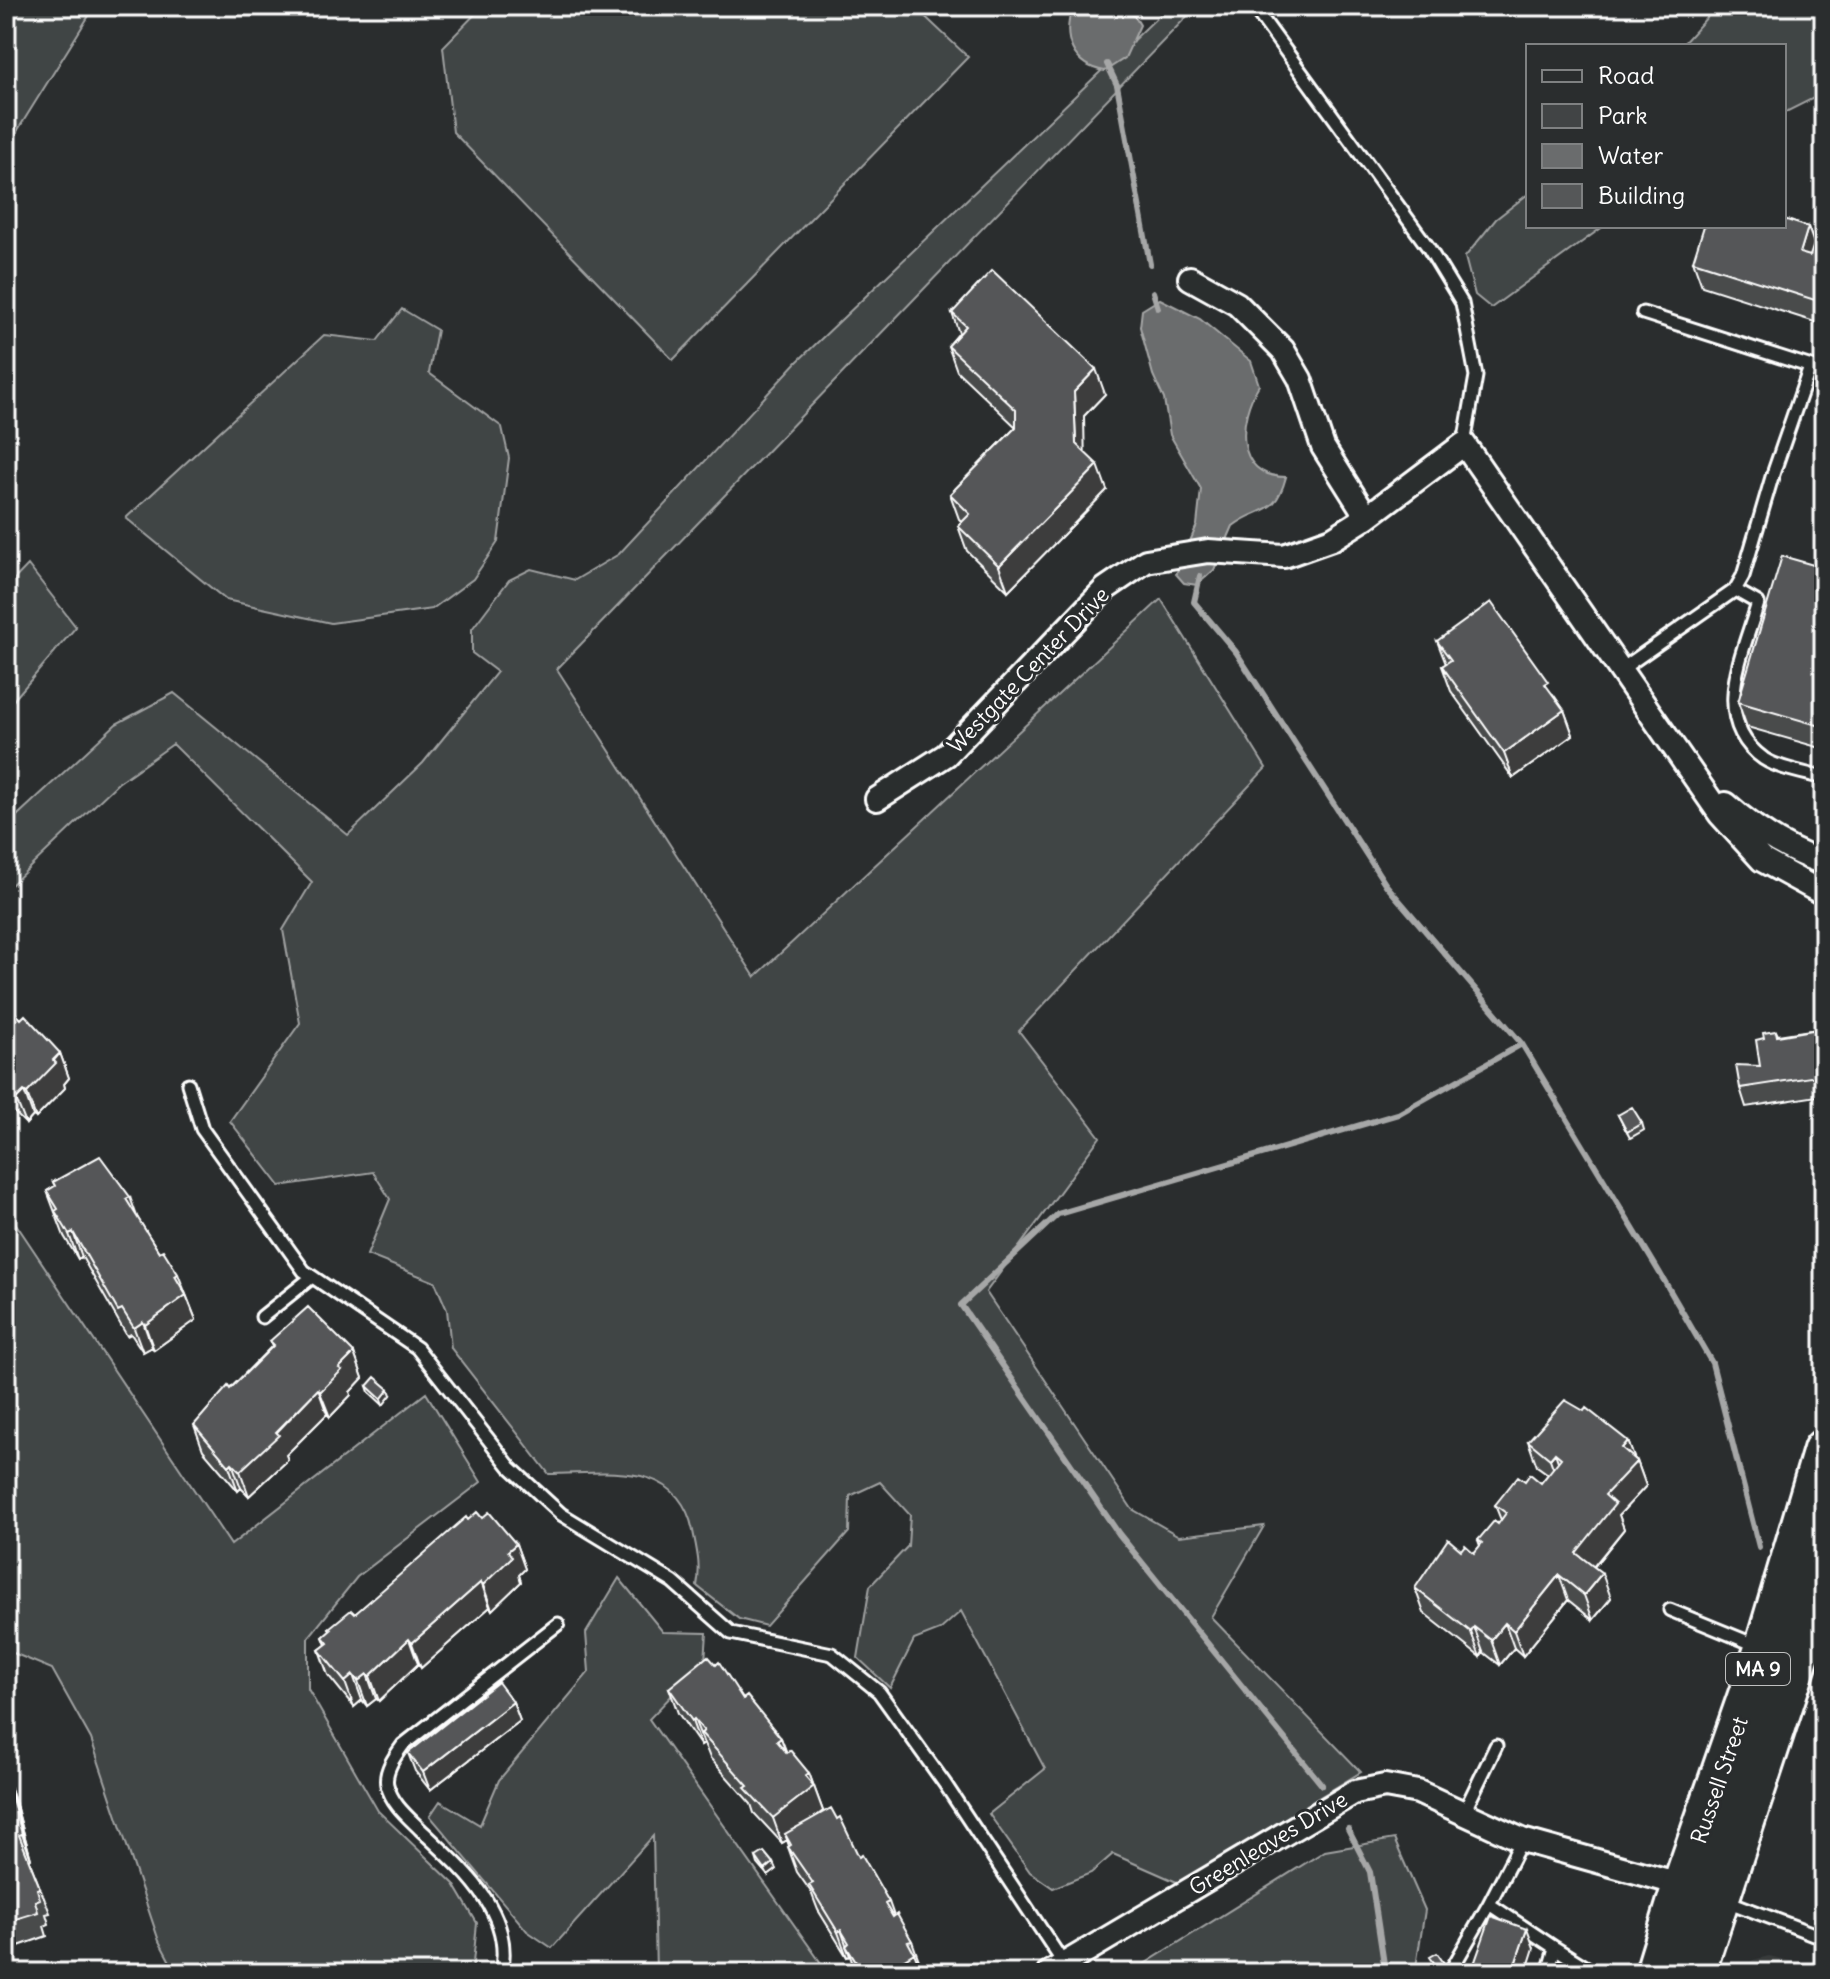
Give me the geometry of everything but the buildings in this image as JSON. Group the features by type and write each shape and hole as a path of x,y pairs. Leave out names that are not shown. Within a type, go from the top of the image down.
{"highway":[{"name":"Russell Street","path":"1694,1973 1700,1891 1765,1649 1824,1450"},
{"name":"Russell Street","path":"1656,1973 1700,1891 1824,1578"}],"street":[{"path":"1190,278 1237,304 1283,350 1300,379 1323,447 1367,517"},
{"name":"Westgate Center Drive","path":"877,799 946,755 1105,589 1146,561 1173,554 1208,551 1284,556 1305,551 1367,517 1464,444"},
{"path":"1464,444 1619,671 1746,846 1790,877 1824,894"},
{"path":"1680,757 1743,819 1792,852 1824,863"},
{"name":"Greenleaves Drive","path":"1057,1968 1355,1792 1385,1786 1418,1792 1522,1840 1700,1891"}],"lane":[{"path":"1253,6 1428,247 1462,303 1476,376 1464,444"},
{"path":"1643,313 1824,371"},
{"path":"1619,671 1735,590 1743,576 1772,477 1810,367"},
{"path":"1735,590 1758,603 1733,682 1734,715 1749,743 1766,760 1824,778"},
{"path":"188,1084 188,1096 202,1129 304,1271 417,1348 463,1402 510,1467 561,1514 673,1582 731,1633 832,1654 879,1692 945,1784 1057,1968"},
{"path":"262,1317 312,1277"},
{"path":"1670,1610 1765,1649"},
{"path":"501,1973 504,1956 502,1942 487,1899 467,1874 397,1807 386,1783 392,1761 403,1745 558,1624"},
{"path":"1464,1812 1496,1746"},
{"path":"1459,1973 1454,1965 1522,1840"},
{"path":"1700,1891 1824,1938"},
{"path":"1489,1904 1595,1973"},
{"path":"1548,1973 1555,1948"}],"shaded area":[{"path":"1769,1956 1824,1969 1824,1973 1736,1973 1753,1960"}],"green space":[{"path":"6,6 95,6 6,149"},
{"path":"483,6 914,6 968,57 673,360 453,132 443,47"},
{"path":"1169,6 1197,6 557,669 755,977 1161,599 1266,768 1019,1031 1100,1137 986,1292 1132,1509 1179,1536 1264,1526 1211,1617 1361,1772 1179,1883 1113,1854 1091,1873 1053,1888 1030,1872 989,1814 1045,1769 961,1611 940,1630 914,1640 890,1688 858,1658 870,1586 908,1546 910,1515 880,1482 850,1496 849,1532 766,1626 739,1619 697,1586 699,1565 693,1531 685,1508 672,1491 656,1481 637,1475 549,1474 451,1348 447,1310 435,1282 367,1255 390,1199 373,1172 280,1186 230,1121 300,1023 283,930 312,882 173,744 118,783 6,890 6,826 116,724 174,693 348,835 423,763 497,672 472,653 472,629 509,580 531,569 575,580 619,554 797,362"},
{"path":"1717,6 1824,6 1824,93 1786,112 1786,44 1683,44"},
{"path":"1526,196 1526,228 1601,228 1491,308 1475,295 1465,257 1496,219"},
{"path":"402,309 437,330 429,373 502,427 509,458 498,542 473,579 432,609 331,623 226,600 126,518 324,335 377,341"},
{"path":"28,565 76,627 6,709 6,588"},
{"path":"6,1209 231,1545 426,1393 481,1482 357,1577 308,1638 308,1689 378,1811 454,1884 477,1923 472,1973 176,1973 159,1941 91,1739 52,1669 6,1650"},
{"path":"619,1578 663,1632 707,1633 705,1661 649,1719 828,1973 656,1973 653,1836 552,1948 527,1931 430,1816 440,1801 480,1825 499,1780 589,1672 586,1633"},
{"path":"1394,1839 1425,1910 1415,1973 1130,1973 1325,1851"}],"water":[{"path":"1078,6 1122,8 1129,11 1140,25 1125,58 1105,71 1085,63 1072,49 1069,20 1072,9"},
{"path":"1160,299 1200,319 1251,361 1259,385 1252,398 1244,429 1249,457 1256,467 1269,474 1286,477 1272,505 1233,526 1214,570 1197,585 1184,583 1176,574 1197,525 1201,489 1170,435 1164,399 1153,375 1140,327 1142,310"}],"waterway":[{"path":"1107,64 1117,85 1150,264"},
{"path":"1153,292 1158,308"},
{"path":"1200,576 1194,602 1236,652 1386,885 1522,1044 1712,1363 1759,1547"},
{"path":"1322,1785 1119,1534 961,1305 1058,1214 1398,1114 1522,1044"},
{"path":"1348,1829 1370,1872 1384,1964 1355,1973"}]}
